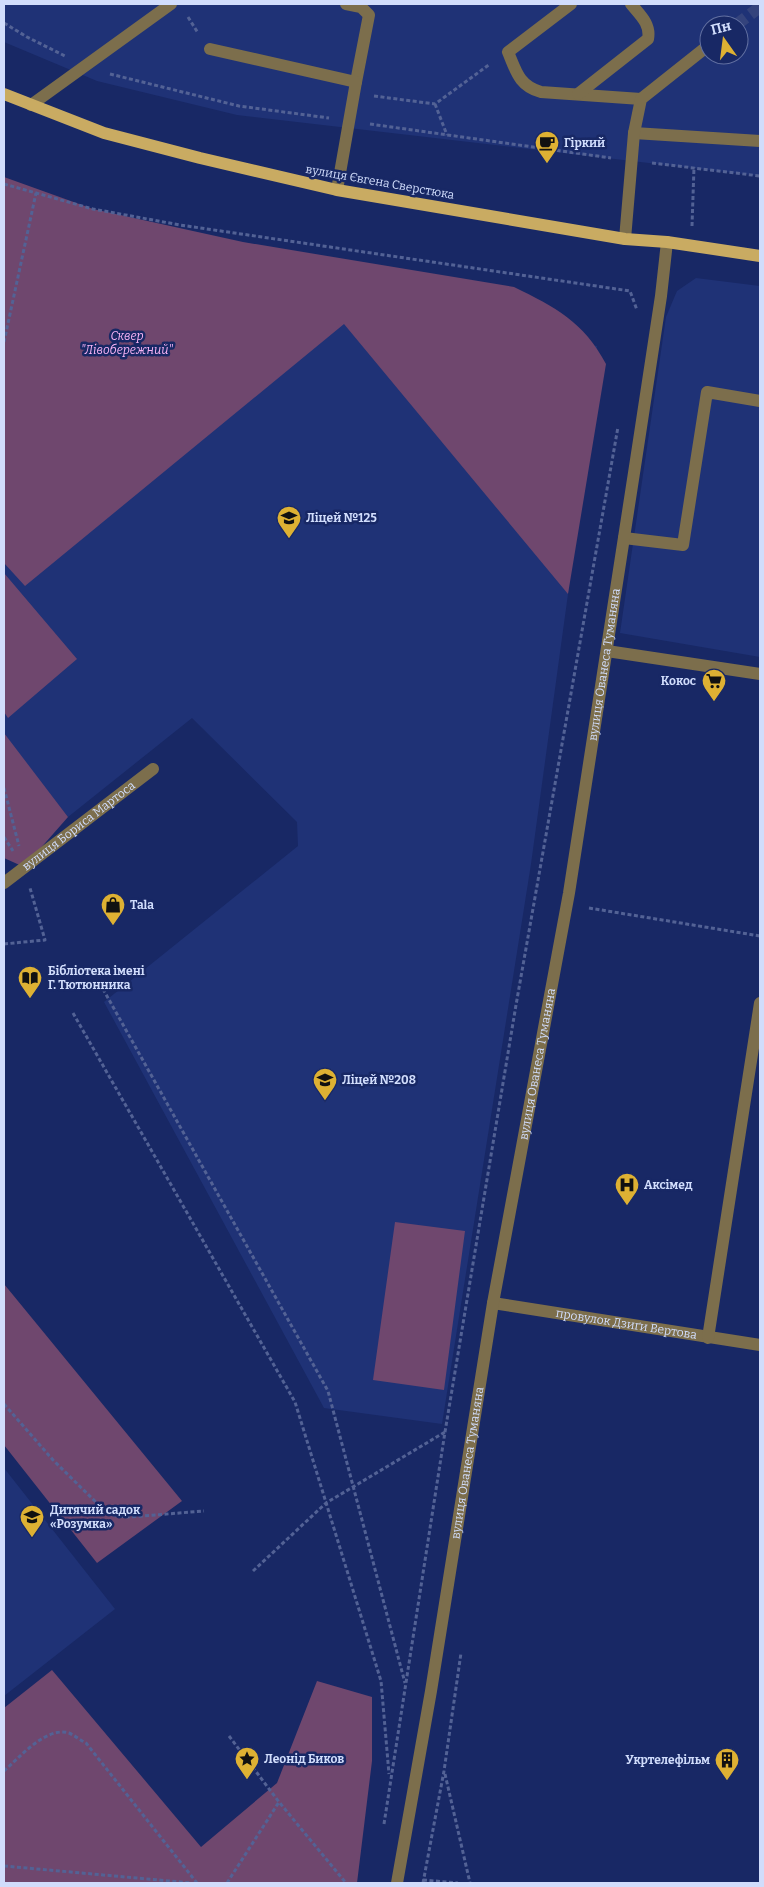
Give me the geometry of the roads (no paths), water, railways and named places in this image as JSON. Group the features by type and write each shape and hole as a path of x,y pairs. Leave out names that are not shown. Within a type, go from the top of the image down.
{"main road":[{"name":"вулиця Євгена Сверстюка","path":"4,94 104,133 337,190 625,239 667,242 760,256"}],"street":[{"path":"31,105 171,4"},
{"path":"337,190 369,15 362,7 346,4"},
{"path":"571,4 508,52 523,83 541,92 641,99"},
{"path":"578,94 648,39 649,31 646,23 631,4"},
{"path":"210,49 355,88"},
{"path":"625,239 634,132 641,99 699,53"},
{"path":"634,132 760,141"},
{"name":"вулиця Ованеса Туманяна","path":"397,1883 434,1671 493,1303 569,893 661,296 667,242"},
{"path":"624,538 683,545 706,392 760,401"},
{"path":"607,651 760,674"},
{"name":"вулиця Бориса Мартоса","path":"4,883 153,769"},
{"path":"708,1338 760,1003"},
{"name":"провулок Дзиґи Вертова","path":"493,1303 760,1345"}],"tunnel":[{"path":"749,15 760,7"}],"place":[{"name":"Гіркий","path":"547,164"},
{"name":"Ліцей №125","path":"289,539"},
{"name":"Кокос","path":"714,702"},
{"name":"Tala","path":"113,926"},
{"name":"Бібліотека імені Г. Тютюнника","path":"30,999"},
{"name":"Ліцей №208","path":"325,1101"},
{"name":"Аксімед","path":"627,1206"},
{"name":"Дитячий садок «Розумка»","path":"32,1538"},
{"name":"Леонід Биков","path":"247,1780"},
{"name":"Укртелефільм","path":"727,1781"}],"park label":[{"name":"Сквер \"Лівобережний\"","path":"127,343"}]}
